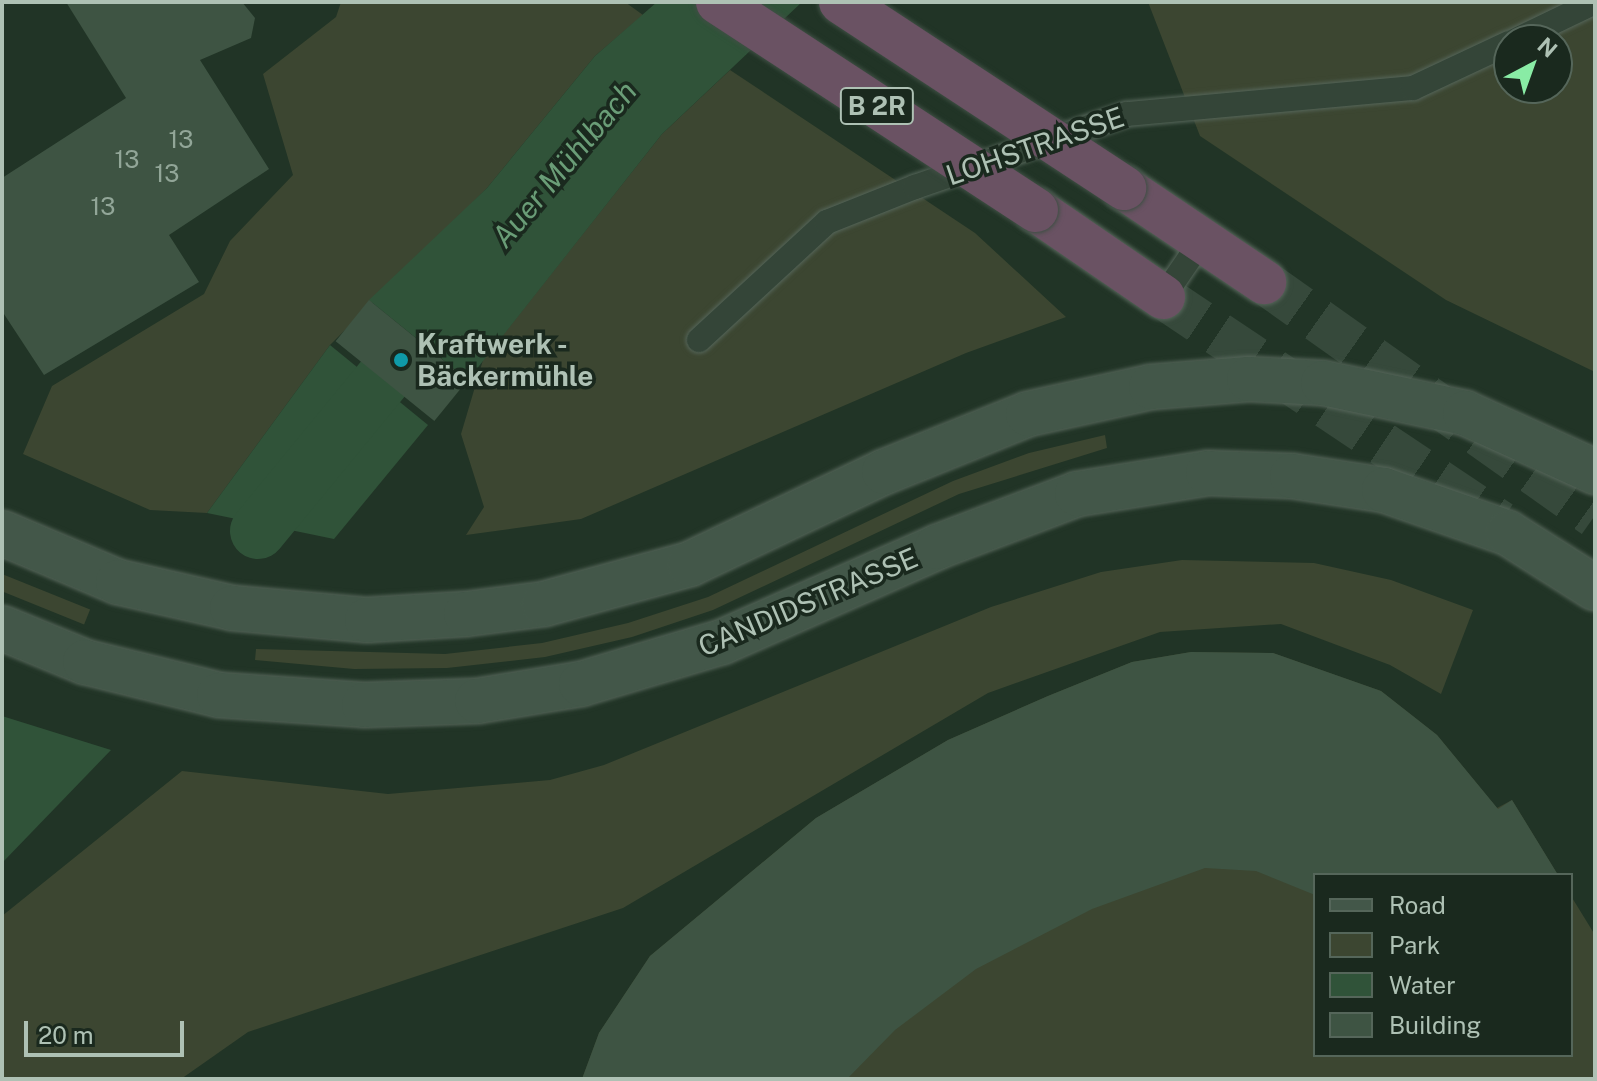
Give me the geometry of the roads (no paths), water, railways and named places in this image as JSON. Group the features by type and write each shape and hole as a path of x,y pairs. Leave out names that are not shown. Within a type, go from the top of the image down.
{"highway":[{"name":"B 2R","path":"718,2 1163,297"},
{"name":"B 2R","path":"841,2 1264,282"}],"main road":[{"path":"2,533 118,582 232,608 367,620 466,614 544,604 690,564 884,472 1028,414 1151,387 1249,379 1323,383 1465,413 1595,472"},
{"name":"CANDIDSTRASSE","path":"2,628 85,662 219,695 364,705 477,701 581,684 722,642 937,547 1077,494 1208,473 1292,476 1384,490 1508,533 1595,588"}],"lane":[{"path":"1549,24 1595,2"},
{"name":"LOHSTRASSE","path":"699,340 827,222 915,187 1127,114 1413,88 1493,50"},
{"path":"1163,297 1202,240"}],"water":[{"path":"657,2 802,2 662,134 468,380 369,300 487,188 595,56"},
{"path":"330,345 428,425 334,539 207,513"},
{"path":"2,716 111,750 2,863"}],"waterway":[{"name":"Auer Mühlbach","path":"258,531 383,379"}],"tunnel":[{"path":"1264,282 1595,516"},
{"path":"1163,297 1500,523"}],"place":[{"name":"Kraftwerk - Bäckermühle","path":"401,360"}]}
